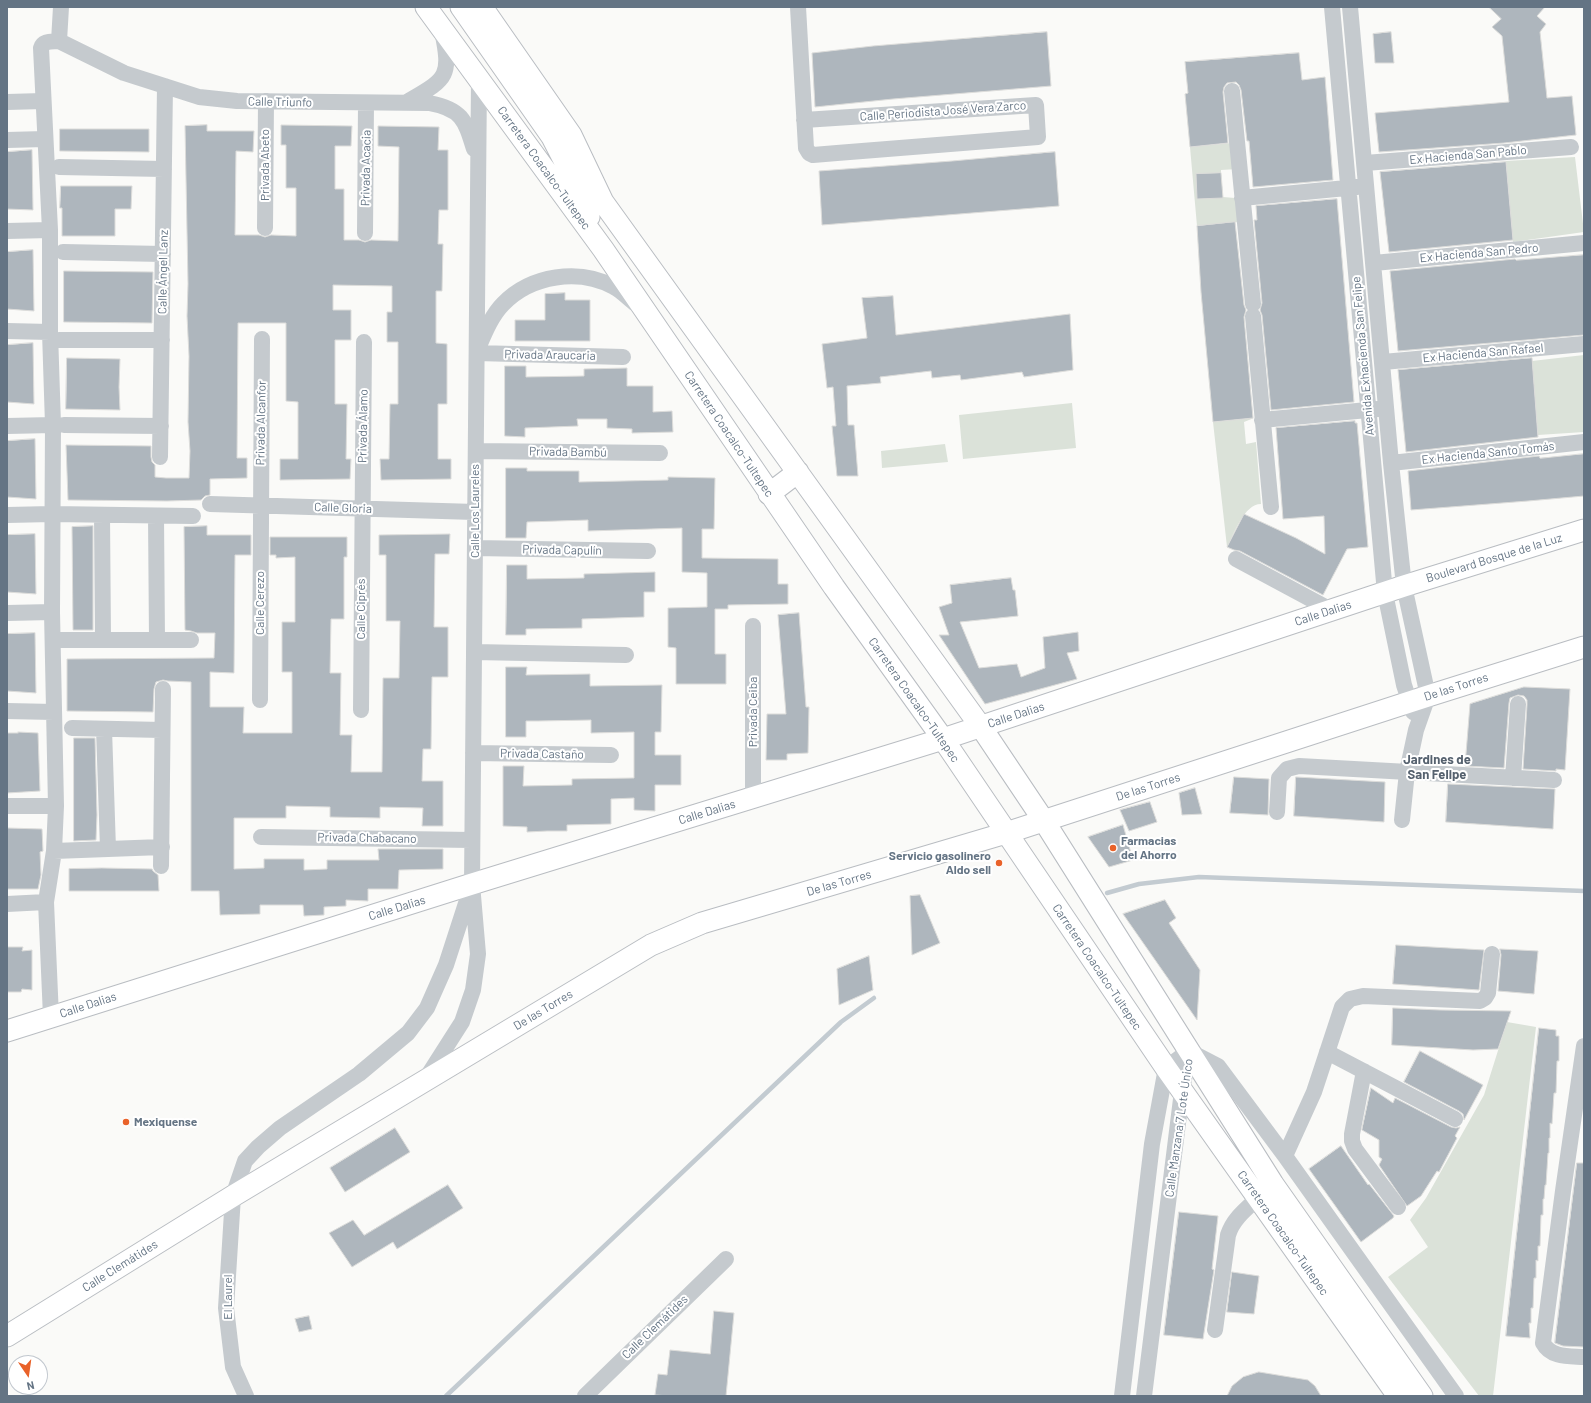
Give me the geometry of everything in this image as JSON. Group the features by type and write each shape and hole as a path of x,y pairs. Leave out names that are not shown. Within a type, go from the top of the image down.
{"main road":[{"name":"Carretera Coacalco-Tultepec","path":"426,7 603,249 769,494 943,739 1166,1068 1398,1396"},
{"path":"461,7 552,137 571,174 603,249"},
{"name":"Carretera Coacalco-Tultepec","path":"482,7 571,135 603,202 981,727 1044,821 1273,1184 1422,1396"},
{"path":"769,494 798,472"},
{"name":"Boulevard Bosque de la Luz","path":"1404,586 1584,530"},
{"name":"Calle Dalias","path":"7,1031 472,884 981,727 1404,586"},
{"name":"De las Torres","path":"233,1196 651,945 702,923 1006,833 1584,647"},
{"name":"Calle Clemátides","path":"7,1336 233,1196"}],"street":[{"path":"51,1017 46,902 54,851 56,806 52,640 52,514 58,425 43,101 42,44 59,41 61,7"},
{"path":"798,7 804,120"},
{"name":"Avenida Exhacienda San Felipe","path":"1332,7 1384,593 1404,685 1419,699"},
{"name":"Avenida Exhacienda San Felipe","path":"1350,7 1391,463 1404,586 1419,699"},
{"path":"406,103 433,87 442,78 447,65 447,53 442,28"},
{"name":"Calle Triunfo","path":"59,41 124,73 199,97 237,101 429,103 442,105 454,110 467,126 478,161"},
{"name":"Calle Triunfo","path":"477,353 479,80"},
{"name":"Calle Ángel Lanz","path":"160,457 165,86"},
{"path":"1232,91 1271,507"},
{"path":"7,102 43,101"},
{"name":"Privada Abeto","path":"265,228 266,101"},
{"name":"Privada Acacia","path":"365,233 366,103"},
{"name":"Calle Periodista José Vera Zarco","path":"1036,105 1038,137 813,155 808,153 806,148 804,120 1036,105"},
{"path":"7,140 45,139"},
{"name":"Ex Hacienda San Pablo","path":"1365,163 1571,146"},
{"path":"59,168 164,169"},
{"path":"1242,198 1367,186"},
{"path":"7,231 50,230"},
{"name":"Ex Hacienda San Pedro","path":"1374,262 1584,243"},
{"path":"63,252 163,254"},
{"name":"Calle Los Laureles","path":"472,884 477,353 486,328 503,304 527,286 556,276 586,277 614,287 645,311"},
{"path":"7,331 55,336 162,340"},
{"name":"Privada Alcanfor","path":"260,506 262,339"},
{"name":"Privada Álamo","path":"362,509 364,342"},
{"name":"Ex Hacienda San Rafael","path":"1383,362 1584,344"},
{"name":"Privada Araucaria","path":"477,353 623,357"},
{"path":"1262,420 1387,409"},
{"path":"7,426 161,426"},
{"name":"Ex Hacienda Santo Tomás","path":"1391,463 1584,442"},
{"name":"Privada Bambú","path":"476,451 660,453"},
{"name":"Calle Gloria","path":"210,504 475,512"},
{"name":"Calle Cerezo","path":"260,506 260,700"},
{"name":"Calle Ciprés","path":"361,710 362,509"},
{"path":"7,515 52,514 193,516"},
{"path":"102,515 103,640"},
{"path":"156,516 157,640"},
{"name":"Privada Capulín","path":"475,548 648,551"},
{"path":"1236,559 1331,610"},
{"path":"7,613 52,612"},
{"name":"Privada Ceiba","path":"753,626 753,798"},
{"path":"52,640 191,640"},
{"path":"474,652 626,655"},
{"path":"161,866 162,689"},
{"path":"1402,820 1407,772 1416,730 1419,699"},
{"path":"1513,778 1518,704"},
{"path":"7,711 54,712"},
{"path":"72,728 162,730"},
{"path":"104,729 108,849"},
{"name":"Privada Castaño","path":"473,753 611,755"},
{"path":"1277,812 1279,778 1287,769 1299,766 1554,780"},
{"path":"7,806 56,806"},
{"name":"Privada Chabacano","path":"261,836 472,840"},
{"path":"54,851 162,847"},
{"path":"425,1081 462,1022 473,990 478,954 472,884"},
{"name":"El Laurel","path":"246,1396 233,1367 226,1308 233,1196 245,1161 258,1147 280,1128 359,1074 408,1033 427,1008 446,965 472,884"},
{"path":"7,904 46,902"},
{"path":"1285,1156 1314,1092 1342,1007 1350,1000 1363,996 1480,1001 1485,998 1488,993 1492,954"},
{"path":"1584,1046 1543,1343 1546,1349 1553,1354 1584,1357"},
{"path":"1189,1050 1218,1066 1285,1156 1456,1396"},
{"name":"Calle Manzana 7 Lote Único","path":"1122,1396 1152,1144 1166,1068 1189,1050"},
{"name":"Calle Manzana 7 Lote Único","path":"1144,1396 1182,1091 1189,1050"},
{"path":"1327,1052 1455,1119"},
{"path":"1364,1071 1352,1141 1355,1149 1398,1207"},
{"path":"1215,1330 1230,1227 1235,1220 1258,1198"},
{"name":"Calle Clemátides","path":"585,1396 726,1259"}],"shaded area":[{"path":"1231,143 1238,169 1221,170 1223,197 1235,198 1239,222 1197,226 1190,147"},
{"path":"1575,157 1584,232 1513,242 1506,161"},
{"path":"1584,355 1584,432 1538,435 1532,361"},
{"path":"1072,403 1076,448 963,459 959,415"},
{"path":"1254,418 1244,422 1246,444 1256,442 1261,504 1255,505 1245,514 1227,547 1213,422"},
{"path":"945,444 948,462 882,468 881,451"},
{"path":"1507,1022 1536,1027 1493,1396 1479,1396 1388,1277 1428,1247 1410,1220 1426,1198 1484,1095"}],"building":[{"path":"1489,7 1545,7 1537,16 1546,24 1540,32 1547,98 1572,96 1576,135 1504,143 1379,152 1375,113 1509,102 1502,36 1492,27 1501,19"},
{"path":"1047,32 1051,86 815,107 812,53 873,46"},
{"path":"1391,32 1394,63 1375,63 1373,34"},
{"path":"1299,53 1302,80 1325,77 1333,180 1253,187 1249,141 1247,141 1241,90 1236,82 1227,83 1223,92 1228,143 1190,147 1185,94 1188,93 1185,62"},
{"path":"207,125 207,131 254,131 253,152 236,151 235,235 259,235 265,237 271,235 296,236 296,188 286,188 286,145 281,145 281,125 352,126 351,146 335,146 335,189 344,189 344,240 359,240 365,242 371,240 398,241 399,147 378,146 378,126 439,127 438,150 448,150 448,210 439,210 438,244 443,244 442,291 436,291 436,343 447,344 447,404 438,404 438,459 451,459 451,479 381,480 380,459 389,459 390,404 398,404 398,342 387,342 387,312 392,312 392,286 333,285 333,310 351,310 351,340 335,340 335,404 347,404 346,459 351,459 350,479 280,480 280,459 298,459 298,402 286,401 286,323 238,323 237,458 247,458 247,478 210,479 210,495 205,496 201,500 68,500 66,445 151,446 152,462 155,465 155,477 189,478 189,356 187,316 188,284 185,126"},
{"path":"60,129 149,129 149,152 60,151"},
{"path":"32,150 33,210 7,209 7,152"},
{"path":"1055,152 1059,206 822,225 819,171"},
{"path":"1506,162 1513,240 1389,252 1380,172"},
{"path":"1221,173 1223,198 1197,199 1196,174"},
{"path":"61,186 132,186 131,209 115,209 115,236 62,236 62,208 60,208"},
{"path":"1337,199 1354,402 1271,410 1262,315 1260,310 1262,303 1254,220 1257,220 1256,206"},
{"path":"1235,222 1244,305 1246,310 1244,317 1253,418 1213,422 1201,292 1197,226"},
{"path":"33,250 34,311 7,309 7,252"},
{"path":"1584,255 1584,335 1398,351 1390,271 1515,259"},
{"path":"64,271 153,272 152,323 64,322"},
{"path":"565,293 565,300 590,300 590,341 515,341 515,320 545,320 545,294"},
{"path":"893,296 896,335 1070,314 1073,370 1024,377 1022,372 961,380 960,375 932,378 931,371 880,377 881,383 847,386 848,425 854,425 858,476 837,476 832,426 836,426 833,387 827,388 822,344 867,338 862,298"},
{"path":"33,343 34,404 7,402 7,345"},
{"path":"67,358 120,359 120,410 66,409"},
{"path":"1532,358 1538,437 1406,452 1398,370"},
{"path":"505,366 526,366 526,377 584,376 584,369 627,368 627,386 653,386 653,412 672,411 673,432 632,433 632,429 607,428 607,419 577,419 578,426 525,428 525,437 505,436"},
{"path":"1355,421 1355,423 1357,423 1368,547 1347,549 1323,595 1240,551 1227,547 1244,514 1296,538 1325,554 1324,516 1283,519 1276,428"},
{"path":"35,439 36,499 7,497 7,441"},
{"path":"1584,454 1584,496 1411,510 1408,471 1539,456 1540,458"},
{"path":"506,468 527,468 527,471 579,471 579,482 668,480 668,477 715,478 714,529 702,529 702,558 778,559 778,584 788,584 788,604 728,605 728,609 715,609 715,654 726,654 726,684 676,684 676,648 668,647 668,608 707,607 707,573 682,572 682,528 588,531 588,520 527,522 526,538 506,538"},
{"path":"93,526 93,630 73,630 72,527"},
{"path":"207,526 207,535 251,535 251,555 235,555 234,673 210,672 210,707 244,707 243,733 292,733 292,672 282,672 282,622 295,622 295,557 276,558 276,555 270,555 270,537 347,537 347,557 344,557 344,619 331,619 330,673 341,673 340,735 352,735 351,772 382,772 383,678 399,678 400,621 386,621 386,555 379,555 379,535 450,534 449,554 435,554 434,627 448,627 448,677 432,677 431,749 423,749 422,781 443,781 443,826 422,826 423,808 380,807 380,818 330,817 330,807 286,806 286,818 234,818 234,869 264,868 264,859 304,859 304,870 327,869 327,860 379,860 378,849 443,849 443,869 399,870 398,889 368,889 368,901 346,900 346,906 324,907 324,915 304,916 303,905 260,905 260,914 220,915 219,891 191,891 191,682 163,680 156,682 154,689 153,712 67,711 67,659 214,658 215,633 197,633 185,630 184,527"},
{"path":"35,534 36,594 7,592 7,535"},
{"path":"507,565 527,565 527,579 584,578 584,574 655,572 655,592 644,592 644,617 582,619 582,628 526,629 526,635 506,635"},
{"path":"1011,578 1013,590 1015,590 1018,616 960,622 979,668 1017,664 1021,677 1045,668 1043,637 1078,632 1079,651 1067,653 1077,679 985,704 939,635 949,635 939,607 952,603 950,585"},
{"path":"799,613 806,707 809,707 808,753 787,754 787,760 766,760 767,714 786,714 778,615"},
{"path":"35,633 36,693 7,691 7,634"},
{"path":"506,667 527,667 526,675 590,674 590,686 662,685 661,732 655,732 655,755 681,755 681,785 655,785 655,811 634,810 634,798 611,799 611,824 567,825 567,831 527,832 527,827 503,826 503,766 524,766 523,786 572,785 572,779 634,778 634,732 591,733 591,720 526,721 526,737 506,737"},
{"path":"1524,687 1570,689 1565,770 1556,769 1556,771 1523,769 1527,700 1524,696 1518,695 1510,698 1509,703 1504,768 1465,766 1470,704"},
{"path":"7,733 38,733 40,791 7,793"},
{"path":"74,738 95,738 97,815 96,840 74,841"},
{"path":"1234,777 1269,779 1268,815 1230,813"},
{"path":"1296,777 1385,782 1384,822 1294,816"},
{"path":"1448,784 1555,789 1553,829 1446,822"},
{"path":"1195,788 1202,814 1182,815 1179,793"},
{"path":"1150,802 1157,822 1129,831 1120,810"},
{"name":"Farmacias del Ahorro","path":"1123,825 1133,860 1109,867 1088,837"},
{"path":"7,828 42,829 43,851 40,852 41,875 38,889 7,889"},
{"path":"69,869 152,869 158,875 159,891 69,891"},
{"path":"920,895 940,943 912,955 910,896"},
{"path":"1165,900 1176,918 1169,923 1200,970 1197,1020 1123,914"},
{"path":"1396,945 1484,950 1479,990 1393,984"},
{"path":"7,947 23,947 22,951 32,950 32,990 22,989 21,992 7,992"},
{"path":"1500,949 1538,951 1534,994 1498,991 1501,955"},
{"path":"869,956 873,990 839,1005 837,969"},
{"path":"1393,1008 1511,1011 1498,1049 1473,1050 1392,1045"},
{"path":"1539,1028 1556,1030 1556,1036 1559,1036 1559,1061 1557,1061 1556,1093 1554,1093 1552,1124 1550,1123 1546,1185 1543,1199 1543,1215 1541,1215 1540,1246 1538,1246 1538,1261 1536,1260 1536,1278 1534,1278 1533,1308 1531,1308 1531,1323 1529,1323 1530,1338 1506,1336"},
{"path":"1420,1051 1483,1085 1464,1120 1463,1114 1459,1111 1404,1082"},
{"path":"1371,1088 1393,1103 1395,1098 1451,1127 1460,1127 1455,1136 1457,1138 1439,1172 1437,1171 1421,1196 1407,1206 1379,1165 1382,1159 1379,1157 1379,1140 1362,1130"},
{"path":"395,1128 410,1152 345,1192 330,1168"},
{"path":"1341,1146 1368,1185 1369,1184 1394,1216 1361,1242 1309,1169"},
{"path":"1577,1163 1584,1163 1584,1347 1563,1346 1555,1343"},
{"path":"448,1185 463,1208 397,1249 393,1242 352,1267 329,1233 353,1220 364,1235"},
{"path":"1179,1212 1218,1216 1212,1269 1214,1270 1203,1339 1164,1335"},
{"path":"1232,1272 1259,1276 1254,1314 1227,1312"},
{"path":"714,1311 734,1313 726,1396 655,1395 658,1374 667,1375 670,1350 710,1354"},
{"path":"309,1316 312,1329 299,1332 295,1319"},
{"path":"1259,1372 1308,1380 1315,1386 1321,1396 1227,1396 1232,1386 1243,1377"}],"waterway":[{"path":"1107,893 1139,884 1199,877 1584,891"},
{"path":"446,1396 841,1022 874,998"}],"place":[{"name":"Farmacias del Ahorro","path":"1113,848"},
{"name":"Servicio gasolinero Aldo sell","path":"999,863"},
{"name":"Mexiquense","path":"126,1122"}],"district":[{"name":"Jardines de San Felipe","path":"1437,768"}]}
